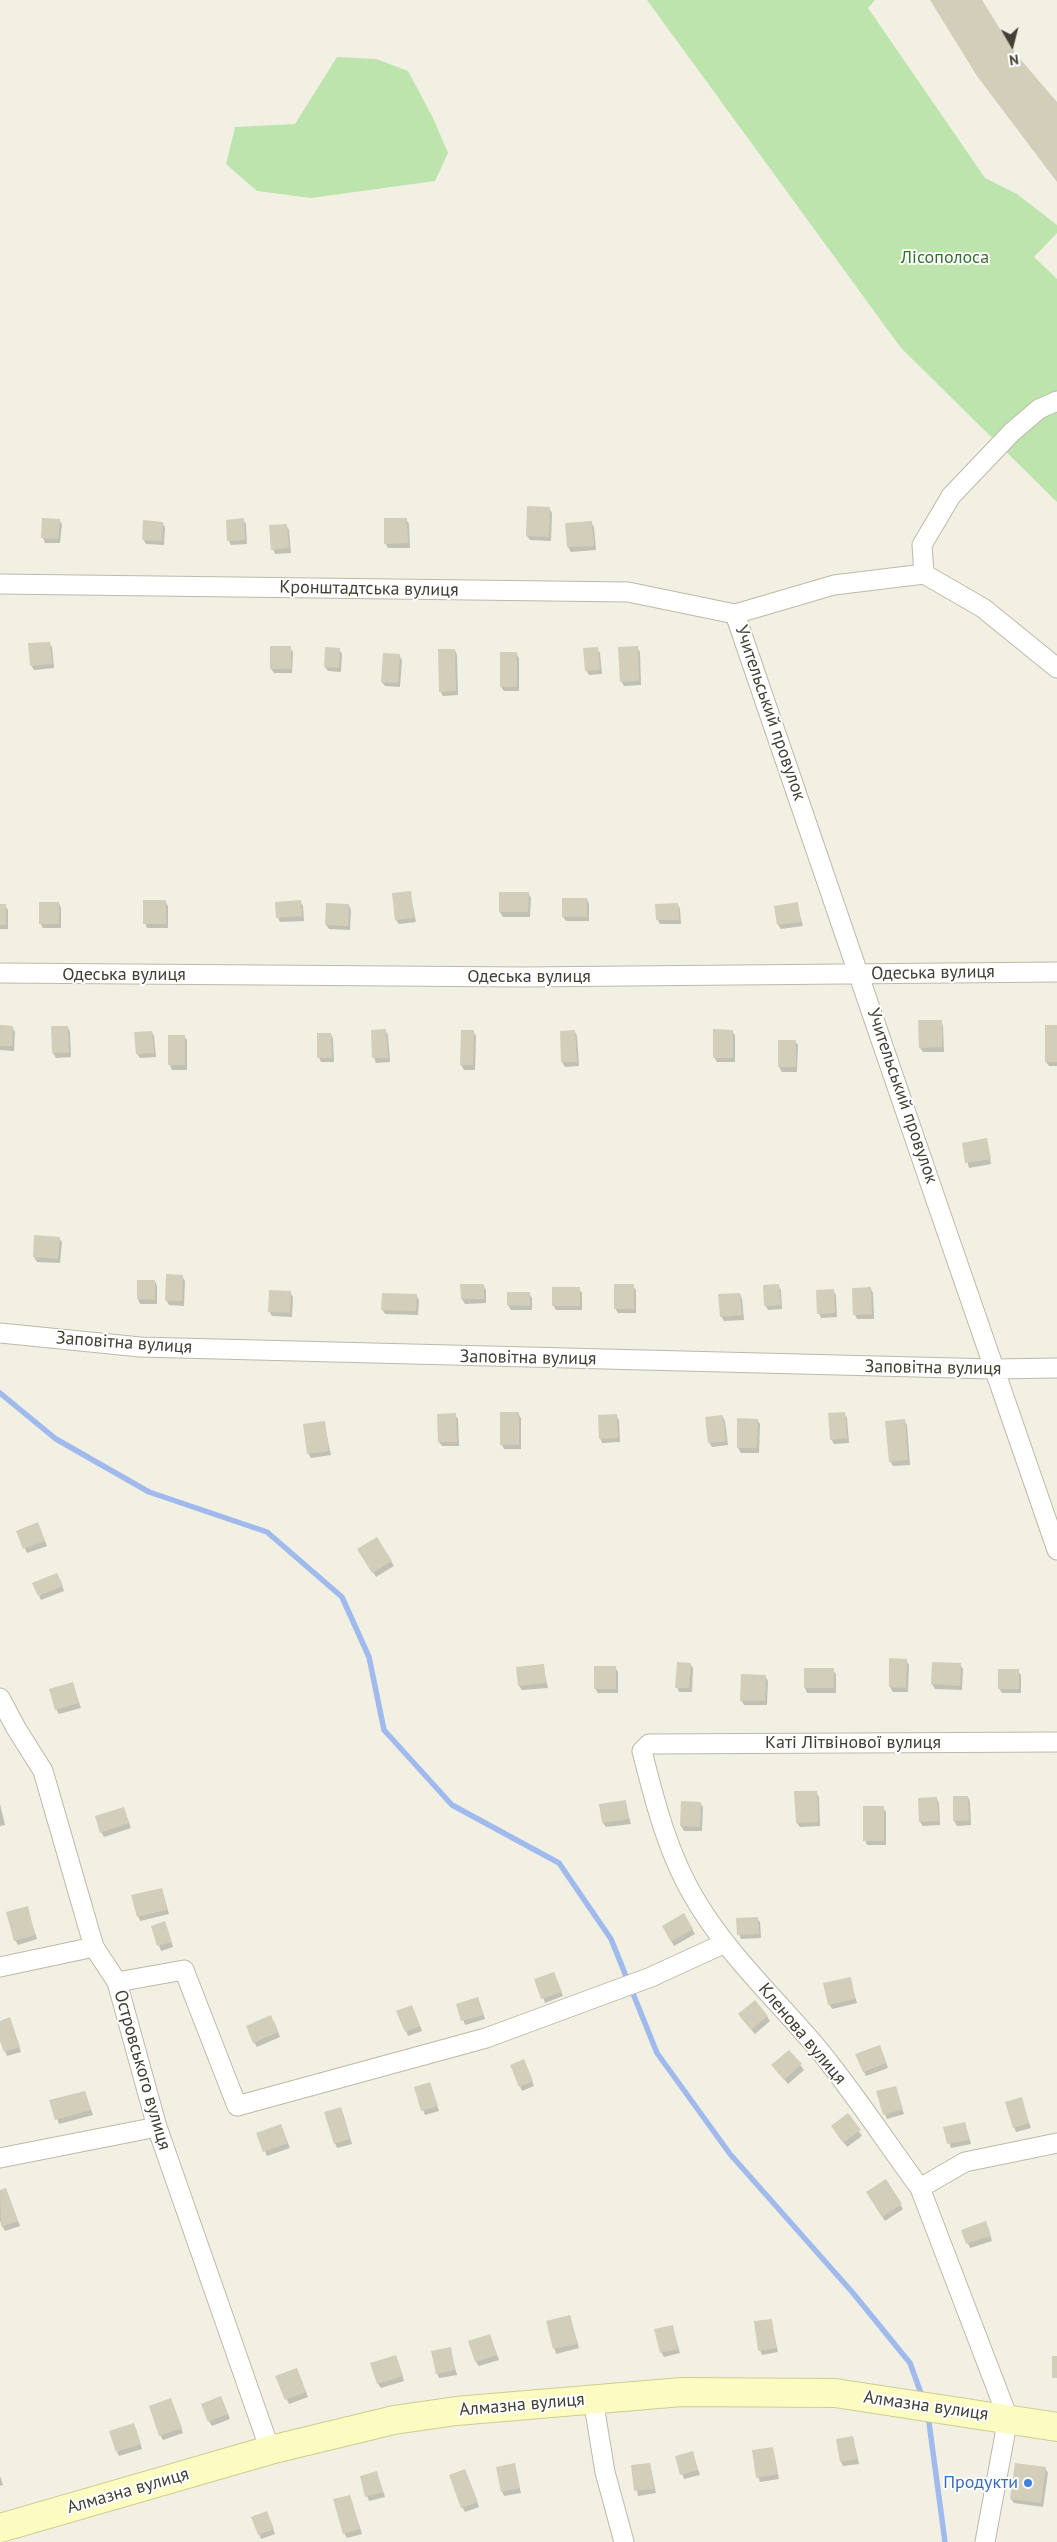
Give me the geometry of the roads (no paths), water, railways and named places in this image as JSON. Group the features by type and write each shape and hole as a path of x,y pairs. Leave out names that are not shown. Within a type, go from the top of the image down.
{"main road":[{"name":"Алмазна вулиця","path":"0,2528 270,2450 394,2420 456,2411 682,2392 835,2393 1057,2427"}],"street":[{"path":"924,574 922,545 951,496 1012,432 1039,409 1057,401"},
{"path":"736,614 834,584 924,574 983,608 1057,668"},
{"name":"Кронштадтська вулиця","path":"0,584 628,592 736,614"},
{"name":"Учительський провулок","path":"736,614 861,974 993,1369 1057,1550"},
{"name":"Одеська вулиця","path":"0,974 523,977 1057,972"},
{"name":"Заповітна вулиця","path":"0,1333 159,1348 993,1369 1057,1368"},
{"name":"Островського вулиця","path":"0,1698 8,1731 43,1771 94,1947 117,1982 157,2127 270,2450"},
{"name":"Каті Літвінової вулиця","path":"649,1744 1057,1742"},
{"name":"Кленова вулиця","path":"649,1744 642,1752 656,1806 677,1863 697,1904 725,1943 820,2051 920,2188 1008,2418"},
{"path":"117,1982 184,1970 237,2106 486,2038 651,1977 725,1943"},
{"path":"0,1967 94,1947"},
{"path":"0,2158 157,2127"},
{"path":"920,2188 965,2162 1057,2143"},
{"path":"593,2399 605,2472 624,2542"},
{"path":"985,2542 1008,2418"}],"waterway":[{"path":"0,1393 56,1439 149,1492 267,1532 342,1597 369,1657 384,1730 452,1805 559,1863 611,1939 657,2053 730,2154 853,2293 910,2363 923,2399"},
{"path":"928,2415 945,2542"}],"place":[{"name":"Продукти","path":"1028,2483"}],"park label":[{"name":"Лісополоса","path":"945,258"}]}
